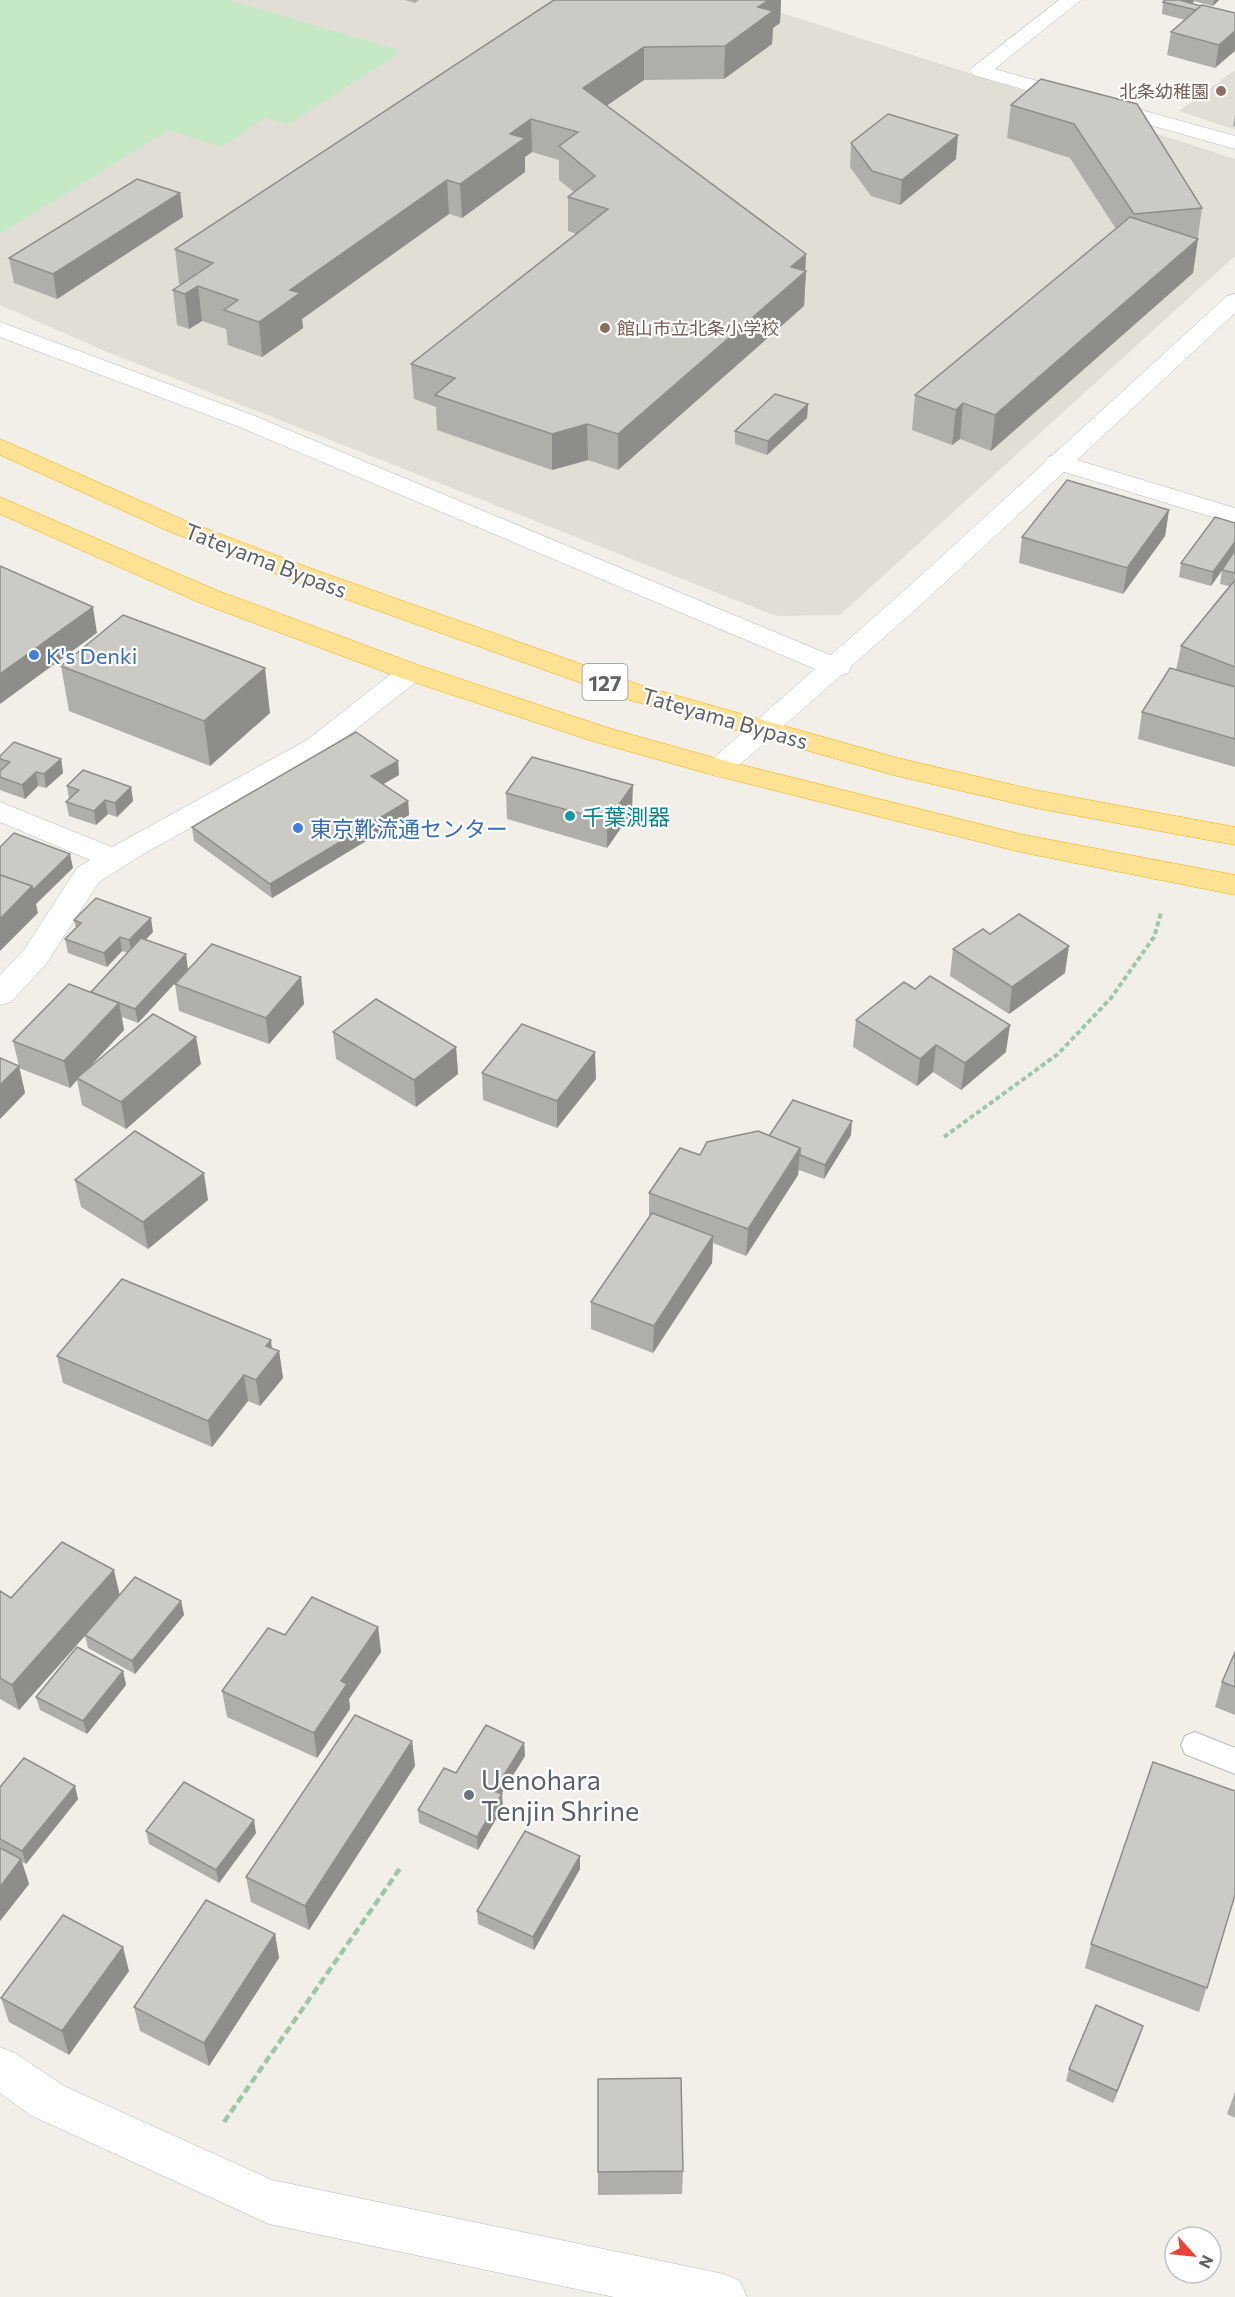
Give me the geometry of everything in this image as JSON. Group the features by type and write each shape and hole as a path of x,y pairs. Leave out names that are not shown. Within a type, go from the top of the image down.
{"highway":[{"name":"Tateyama Bypass","path":"0,446 177,526 298,573 636,693 893,766 1035,799 1235,836"},
{"name":"127","path":"0,505 207,596 411,672 602,735 718,768 1020,843 1235,885"}],"street":[{"path":"1071,0 980,71 1235,143"},
{"path":"718,768 837,668 1057,462 1235,302"},
{"path":"0,328 246,421 837,668"},
{"path":"1057,462 1235,516"},
{"path":"0,994 35,957 88,874 317,746 411,672"},
{"path":"0,811 113,859"},
{"path":"0,2068 48,2101 269,2202 724,2297"}],"lane":[{"path":"1196,1745 1235,1761"}],"path":[{"path":"944,1137 1058,1054 1111,998 1154,937 1171,874"},
{"path":"192,2167 401,1867"}],"shaded area":[{"name":"館山市立北条小学校","path":"0,0 742,0 1235,159 1235,256 840,615 776,616 105,351 0,305"},
{"name":"北条幼稚園","path":"1235,70 1235,130 1179,111"}],"green space":[{"path":"0,0 229,0 402,51 289,124 265,118 221,147 169,130 0,234"}],"building":[{"path":"554,0 769,0 758,7 773,11 725,46 644,47 583,88 806,254 791,267 806,271 618,434 587,424 552,434 435,395 455,378 411,364 608,209 568,197 595,176 559,146 578,132 531,119 510,134 525,138 460,184 447,180 290,290 300,293 259,322 224,310 238,300 198,286 185,294 173,290 213,263 175,249"},
{"path":"1165,0 1185,0 1183,1 1201,6 1196,10 1163,2"},
{"path":"1202,5 1235,13 1235,31 1219,45 1171,32"},
{"path":"1041,79 1137,104 1202,208 1134,214 1074,124 1011,105"},
{"path":"888,114 958,135 902,180 872,171 851,143"},
{"path":"137,179 180,193 53,274 9,258"},
{"path":"1130,217 1198,239 995,415 963,403 956,410 915,395"},
{"path":"775,394 808,404 768,441 735,431"},
{"path":"1067,480 1169,510 1127,568 1022,537"},
{"path":"1215,517 1235,523 1235,542 1213,572 1181,563"},
{"path":"1235,550 1235,573 1222,570"},
{"path":"0,566 93,607 0,674"},
{"path":"1235,580 1235,667 1181,646"},
{"path":"123,615 265,668 204,721 61,666"},
{"path":"1170,668 1235,687 1235,739 1142,712"},
{"path":"356,732 398,761 371,776 408,801 270,884 192,827"},
{"path":"14,742 61,759 44,774 36,772 22,785 0,777 0,771 10,762 0,759 0,756"},
{"path":"532,757 633,785 607,821 506,793"},
{"path":"83,770 131,787 115,803 105,800 94,811 66,802 79,790 67,786"},
{"path":"14,833 70,854 33,890 32,886 0,875 0,847"},
{"path":"0,875 32,886 0,919"},
{"path":"96,898 151,918 129,940 120,937 104,953 65,939 81,923 74,920"},
{"path":"1019,914 1069,946 1012,987 953,949 983,929 990,934"},
{"path":"141,938 186,954 135,1009 91,992"},
{"path":"212,944 301,977 266,1018 175,984"},
{"path":"930,976 1010,1025 965,1063 936,1045 920,1059 856,1020 904,982 915,989"},
{"path":"69,984 119,1003 64,1061 13,1041"},
{"path":"376,999 456,1047 414,1080 333,1032"},
{"path":"153,1014 196,1037 121,1102 77,1078"},
{"path":"522,1024 595,1052 557,1101 482,1073"},
{"path":"0,1058 19,1066 0,1085"},
{"path":"793,1100 852,1121 825,1165 800,1155 800,1148 769,1136"},
{"path":"135,1131 204,1173 143,1222 75,1180"},
{"path":"758,1131 800,1148 748,1229 649,1193 680,1148 700,1155 707,1142"},
{"path":"652,1213 713,1236 654,1326 591,1302"},
{"path":"122,1279 271,1340 266,1346 279,1351 256,1380 244,1375 208,1421 57,1356"},
{"path":"62,1542 114,1570 12,1685 0,1678 0,1591 11,1598"},
{"path":"135,1577 181,1601 132,1661 85,1635"},
{"path":"312,1597 378,1627 341,1681 347,1684 314,1733 222,1691 268,1628 285,1635"},
{"path":"77,1647 123,1671 83,1721 36,1697"},
{"path":"1235,1652 1235,1687 1222,1682"},
{"path":"355,1715 412,1741 305,1906 246,1877"},
{"name":"Uenohara Tenjin Shrine","path":"486,1725 524,1743 494,1791 502,1794 477,1837 418,1810 444,1768 456,1773"},
{"path":"24,1758 75,1786 22,1851 0,1839 0,1787"},
{"path":"1153,1762 1235,1791 1235,1895 1207,1988 1091,1944"},
{"path":"184,1782 254,1820 216,1870 146,1831"},
{"path":"525,1831 580,1856 533,1937 477,1911"},
{"path":"0,1848 21,1859 0,1887"},
{"path":"206,1900 275,1934 204,2043 134,2007"},
{"path":"63,1915 123,1947 62,2031 1,1998"},
{"path":"1096,2005 1143,2026 1117,2091 1069,2069"},
{"path":"681,2078 683,2171 598,2172 598,2079"}],"place":[{"name":"北条幼稚園","path":"1221,91"},
{"name":"館山市立北条小学校","path":"605,328"},
{"name":"K's Denki","path":"34,655"},
{"name":"千葉測器","path":"570,816"},
{"name":"東京靴流通センター","path":"298,828"},
{"name":"Uenohara Tenjin Shrine","path":"469,1795"}]}
